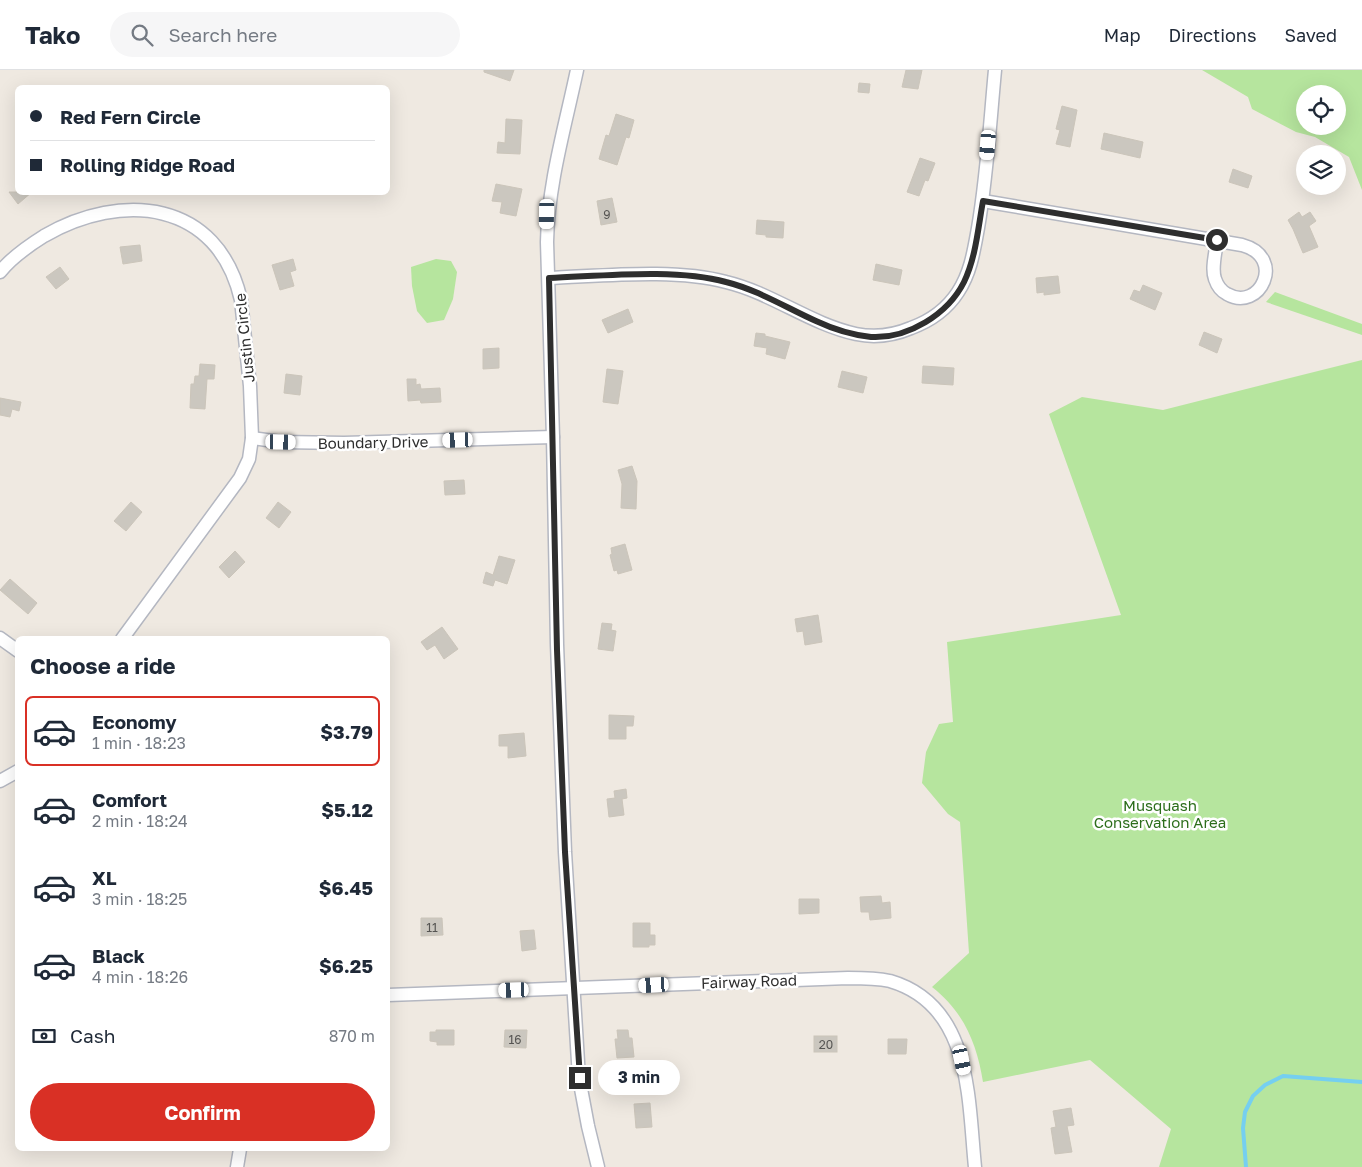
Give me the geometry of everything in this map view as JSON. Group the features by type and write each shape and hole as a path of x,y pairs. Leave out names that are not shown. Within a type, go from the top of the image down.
{"street":[{"path":"577,70 547,214 547,242 557,650 565,852 580,1078 588,1126 598,1167"},
{"path":"549,278 645,274 714,279 741,286 830,326 871,337 900,332 926,321 938,314 957,293 964,281 974,254 983,201 995,70"},
{"path":"983,201 1217,240 1251,247 1264,260 1266,269 1262,286 1256,292 1240,298 1232,296 1218,286 1214,271 1217,240"},
{"name":"Justin Circle","path":"0,272 23,250 35,242 82,218 124,209 160,212 187,222 209,239 227,261 238,286 242,300 249,377 252,438 249,459 240,478 124,636"},
{"name":"Boundary Drive","path":"252,438 281,442 344,444 553,437"},
{"path":"0,638 15,649"},
{"path":"0,781 15,773"},
{"name":"Fairway Road","path":"390,995 848,978 890,981 927,1001 946,1022 959,1047 965,1074 975,1167"},
{"path":"237,1167 240,1151"}],"green space":[{"path":"1202,70 1362,70 1362,190 1349,157 1346,155 1346,145 1329,145 1307,135 1346,135 1346,85 1296,85 1296,132 1252,109 1248,97"},
{"path":"436,259 451,261 457,272 453,299 444,320 427,323 417,311 412,286 411,267"},
{"path":"1275,292 1362,324 1362,335 1266,302"},
{"name":"Musquash Conservation Area","path":"1362,360 1362,1167 1159,1167 1171,1129 1090,1060 983,1082 973,1042 961,1018 953,1007 932,987 969,953 960,822 948,814 922,783 926,752 939,724 953,722 947,642 1121,615 1049,414 1082,397 1163,410"}],"building":[{"path":"484,70 514,70 510,81 484,72"},
{"path":"906,70 922,70 918,89 902,87"},
{"path":"859,83 870,84 869,93 858,92"},
{"path":"1062,106 1077,110 1070,147 1056,144 1060,130 1056,129"},
{"path":"616,114 634,120 629,138 626,137 617,165 599,159 606,135 609,136"},
{"path":"506,119 522,120 520,154 497,153 498,142 505,143"},
{"path":"1104,133 1143,142 1140,158 1101,149"},
{"path":"920,158 935,163 928,181 925,180 919,196 907,192"},
{"path":"1233,169 1252,176 1248,188 1229,182"},
{"path":"496,184 522,189 516,216 500,213 502,202 492,201"},
{"path":"9,192 15,192 15,195 28,195 18,204"},
{"path":"612,198 617,222 601,225 597,201"},
{"path":"1299,212 1302,217 1310,212 1316,221 1309,226 1318,247 1303,253 1288,220"},
{"path":"757,220 784,222 783,238 766,237 766,235 756,234"},
{"path":"140,245 142,261 123,264 120,247"},
{"path":"293,259 296,270 290,272 294,286 280,290 272,265"},
{"path":"876,264 902,270 899,285 873,280"},
{"path":"60,267 69,279 56,289 46,277"},
{"path":"1058,276 1060,293 1044,295 1044,292 1037,293 1036,278"},
{"path":"1143,285 1162,293 1155,310 1130,299 1134,290 1140,292"},
{"path":"628,309 633,322 608,333 602,320"},
{"path":"1204,332 1222,339 1217,353 1199,345"},
{"path":"756,333 790,342 785,359 766,354 767,348 754,346"},
{"path":"499,348 499,368 483,369 483,349"},
{"path":"200,364 215,365 214,379 207,379 205,409 190,408 191,384 194,384 195,376 199,376"},
{"path":"923,366 954,368 953,385 922,383"},
{"path":"607,369 623,371 618,404 603,402"},
{"path":"842,371 867,377 863,393 838,387"},
{"path":"286,374 302,376 300,395 284,393"},
{"path":"407,379 416,379 416,385 420,384 421,389 440,388 441,402 421,403 420,400 408,401"},
{"path":"0,398 21,402 19,411 12,409 10,417 0,415"},
{"path":"632,466 637,481 636,509 621,508 622,484 618,470"},
{"path":"464,480 465,494 445,495 444,481"},
{"path":"131,502 142,512 126,531 114,521"},
{"path":"278,502 291,512 279,528 266,518"},
{"path":"625,544 632,570 618,574 617,570 614,571 610,555 612,554 611,548"},
{"path":"235,551 245,562 229,578 219,567"},
{"path":"499,556 515,560 507,584 495,580 493,586 483,583 486,572 493,575"},
{"path":"10,579 37,603 28,614 0,590"},
{"path":"818,615 822,642 805,645 803,631 797,632 795,619"},
{"path":"602,623 612,624 611,630 616,631 613,651 598,649"},
{"path":"442,627 458,649 444,659 435,645 427,650 421,642"},
{"path":"609,715 634,716 633,726 626,726 626,739 609,739"},
{"path":"524,733 526,756 508,758 508,746 499,746 499,735"},
{"path":"626,789 627,798 622,799 624,815 609,817 607,799 615,798 614,791"},
{"path":"881,896 882,903 890,902 891,918 870,920 869,912 861,912 860,897"},
{"path":"799,899 819,899 819,913 799,914"},
{"path":"421,918 442,918 443,935 421,936"},
{"path":"633,923 650,923 650,935 655,935 655,945 633,947"},
{"path":"534,930 536,949 522,951 520,931"},
{"path":"436,1030 454,1030 454,1045 437,1045 437,1042 430,1041 430,1032 436,1032"},
{"path":"505,1030 527,1030 526,1048 504,1047"},
{"path":"617,1030 628,1030 629,1038 632,1038 634,1057 617,1058 615,1039 618,1039"},
{"path":"814,1036 837,1036 837,1052 814,1052"},
{"path":"888,1039 907,1039 906,1054 888,1054"},
{"path":"650,1103 652,1127 636,1128 634,1104"},
{"path":"1071,1108 1074,1125 1067,1126 1072,1152 1055,1154 1051,1128 1056,1127 1053,1111"}],"waterway":[{"path":"1246,1167 1243,1128 1245,1112 1253,1096 1265,1085 1283,1076 1362,1082"}],"route":[{"path":"580,1078 565,852 557,650 549,278 645,274 714,279 741,286 842,331 871,337 885,336 913,327 938,314 948,304 957,293 970,268 983,201 1217,240"}]}
